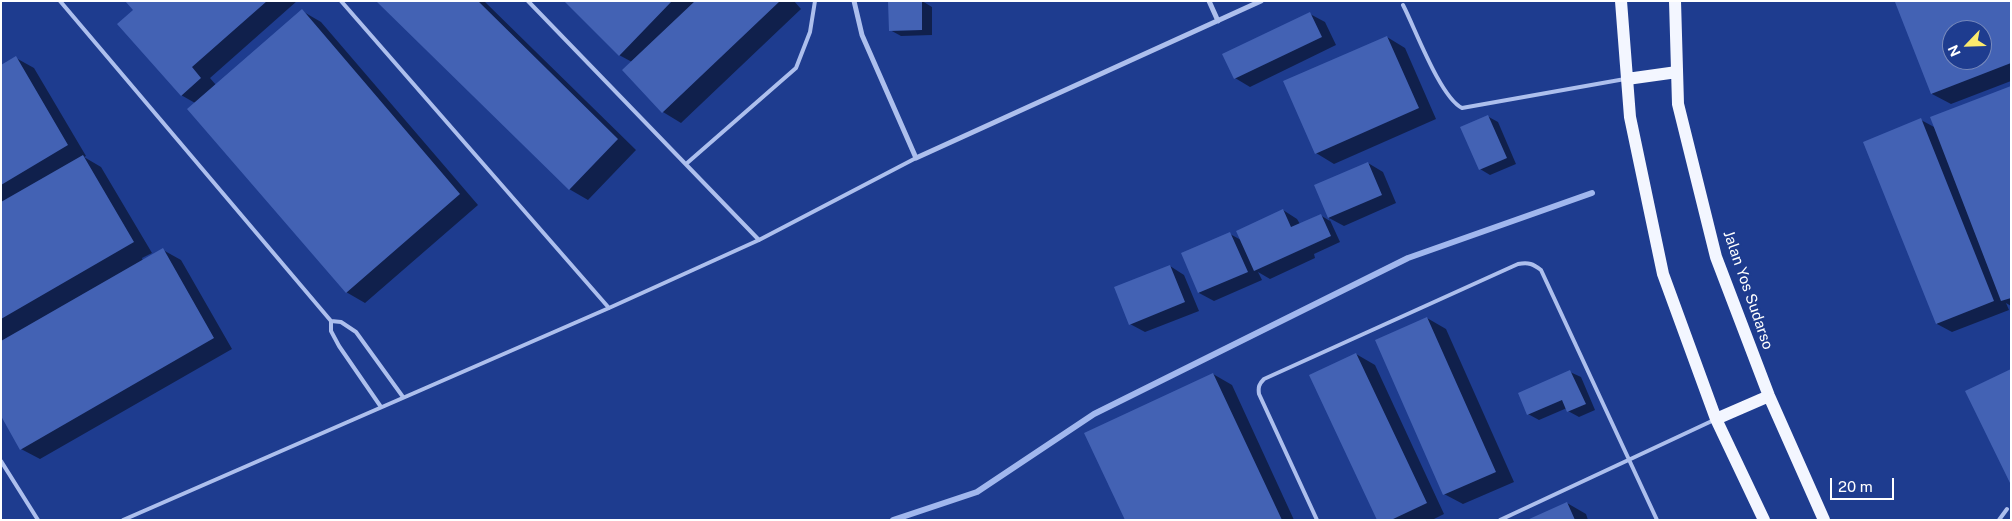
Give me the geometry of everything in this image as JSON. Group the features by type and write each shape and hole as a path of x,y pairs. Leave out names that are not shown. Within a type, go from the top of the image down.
{"main road":[{"path":"1621,1 1630,117 1663,274 1716,419 1764,520"},
{"name":"Jalan Yos Sudarso","path":"1675,1 1678,104 1716,257 1769,396 1824,520"},
{"path":"1627,79 1677,72"},
{"path":"1716,419 1769,396"}],"street":[{"path":"854,1 862,35 916,158 1261,1"},
{"path":"1209,1 1218,21"}],"lane":[{"path":"60,1 331,322 331,331 339,346 381,407"},
{"path":"341,1 608,308"},
{"path":"528,1 759,240"},
{"path":"686,164 796,68 810,32 815,1"},
{"path":"1404,5 1443,88 1456,105 1462,108 1627,79"},
{"path":"123,520 759,240 916,158"},
{"path":"1317,520 1259,394 1258,388 1260,383 1264,379 1518,264 1532,264 1541,270 1657,520"},
{"path":"331,322 341,322 356,332 403,397"},
{"path":"1500,520 1716,419"},
{"path":"1,461 38,520"},
{"path":"1999,520 2007,509"}],"building":[{"path":"125,1 267,1 192,67 201,78 181,96 117,24 133,10"},
{"path":"376,1 478,1 618,139 569,190"},
{"path":"564,1 672,1 619,56"},
{"path":"695,1 780,1 662,113 622,70"},
{"path":"888,1 922,1 922,30 889,31"},
{"path":"2011,1 2011,63 1931,94 1895,2"},
{"path":"302,9 460,194 346,293 187,109"},
{"path":"1310,12 1322,37 1234,79 1222,54"},
{"path":"1387,36 1419,108 1315,154 1283,81"},
{"path":"16,56 68,145 1,185 1,65"},
{"path":"2011,86 2011,298 2001,301 1930,117"},
{"path":"1488,115 1507,158 1479,170 1460,127"},
{"path":"1921,118 1994,301 1936,324 1863,142"},
{"path":"83,155 134,242 1,319 1,202"},
{"path":"1368,162 1382,195 1328,218 1314,185"},
{"path":"1283,209 1291,227 1321,214 1331,236 1254,271 1236,231"},
{"path":"1230,232 1248,272 1198,293 1181,253"},
{"path":"163,248 214,338 20,450 1,416 1,341"},
{"path":"1170,265 1185,302 1129,325 1114,287"},
{"path":"1427,317 1496,472 1443,495 1375,340"},
{"path":"1356,353 1427,503 1391,520 1377,520 1309,375"},
{"path":"2011,369 2011,485 1965,391"},
{"path":"1570,370 1586,404 1567,412 1562,400 1527,415 1518,393"},
{"path":"1213,373 1282,520 1125,520 1084,433"},
{"path":"1567,502 1575,520 1527,520"}],"waterway":[{"path":"893,520 977,492 1094,414 1408,258 1592,193"}]}
